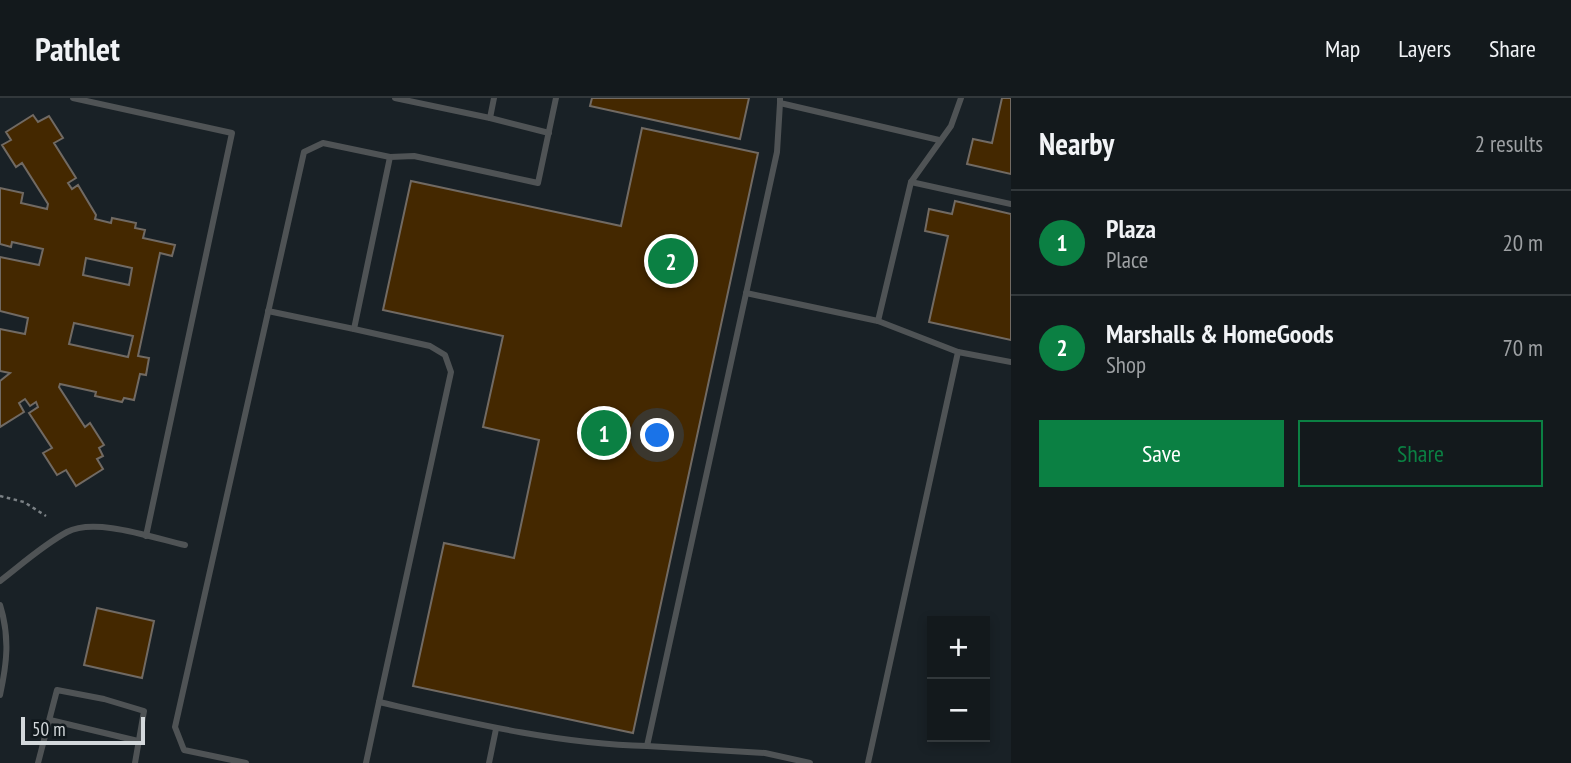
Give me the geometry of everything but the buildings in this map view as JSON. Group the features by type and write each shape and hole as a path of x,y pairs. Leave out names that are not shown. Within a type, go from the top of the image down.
{"lane":[{"path":"73,98 232,133 146,536"},
{"path":"395,98 549,133"},
{"path":"435,107 437,98"},
{"path":"490,118 494,98"},
{"path":"246,763 184,750 175,726 304,152 323,143 390,156 414,156 538,183 556,98"},
{"path":"878,321 911,183 951,126 961,98"},
{"path":"647,746 777,152 780,100 939,140"},
{"path":"354,329 390,156"},
{"path":"911,183 1011,204"},
{"path":"746,293 878,321 958,352 1011,362"},
{"path":"268,312 430,346 445,355 451,372 366,763"},
{"path":"868,763 958,352"},
{"path":"0,581 67,532 86,526 185,545"},
{"path":"0,605 6,625 8,650 0,695"},
{"path":"38,763 57,690 104,699 144,711 135,763"},
{"path":"379,702 496,729 616,745 765,753 810,763"},
{"path":"50,720 138,741"},
{"path":"489,763 496,729"},
{"path":"763,763 765,753"}],"path":[{"path":"0,496 24,502 46,516"}],"place":[{"name":"Marshalls & HomeGoods","path":"671,261"},
{"name":"Plaza","path":"604,433"}]}
